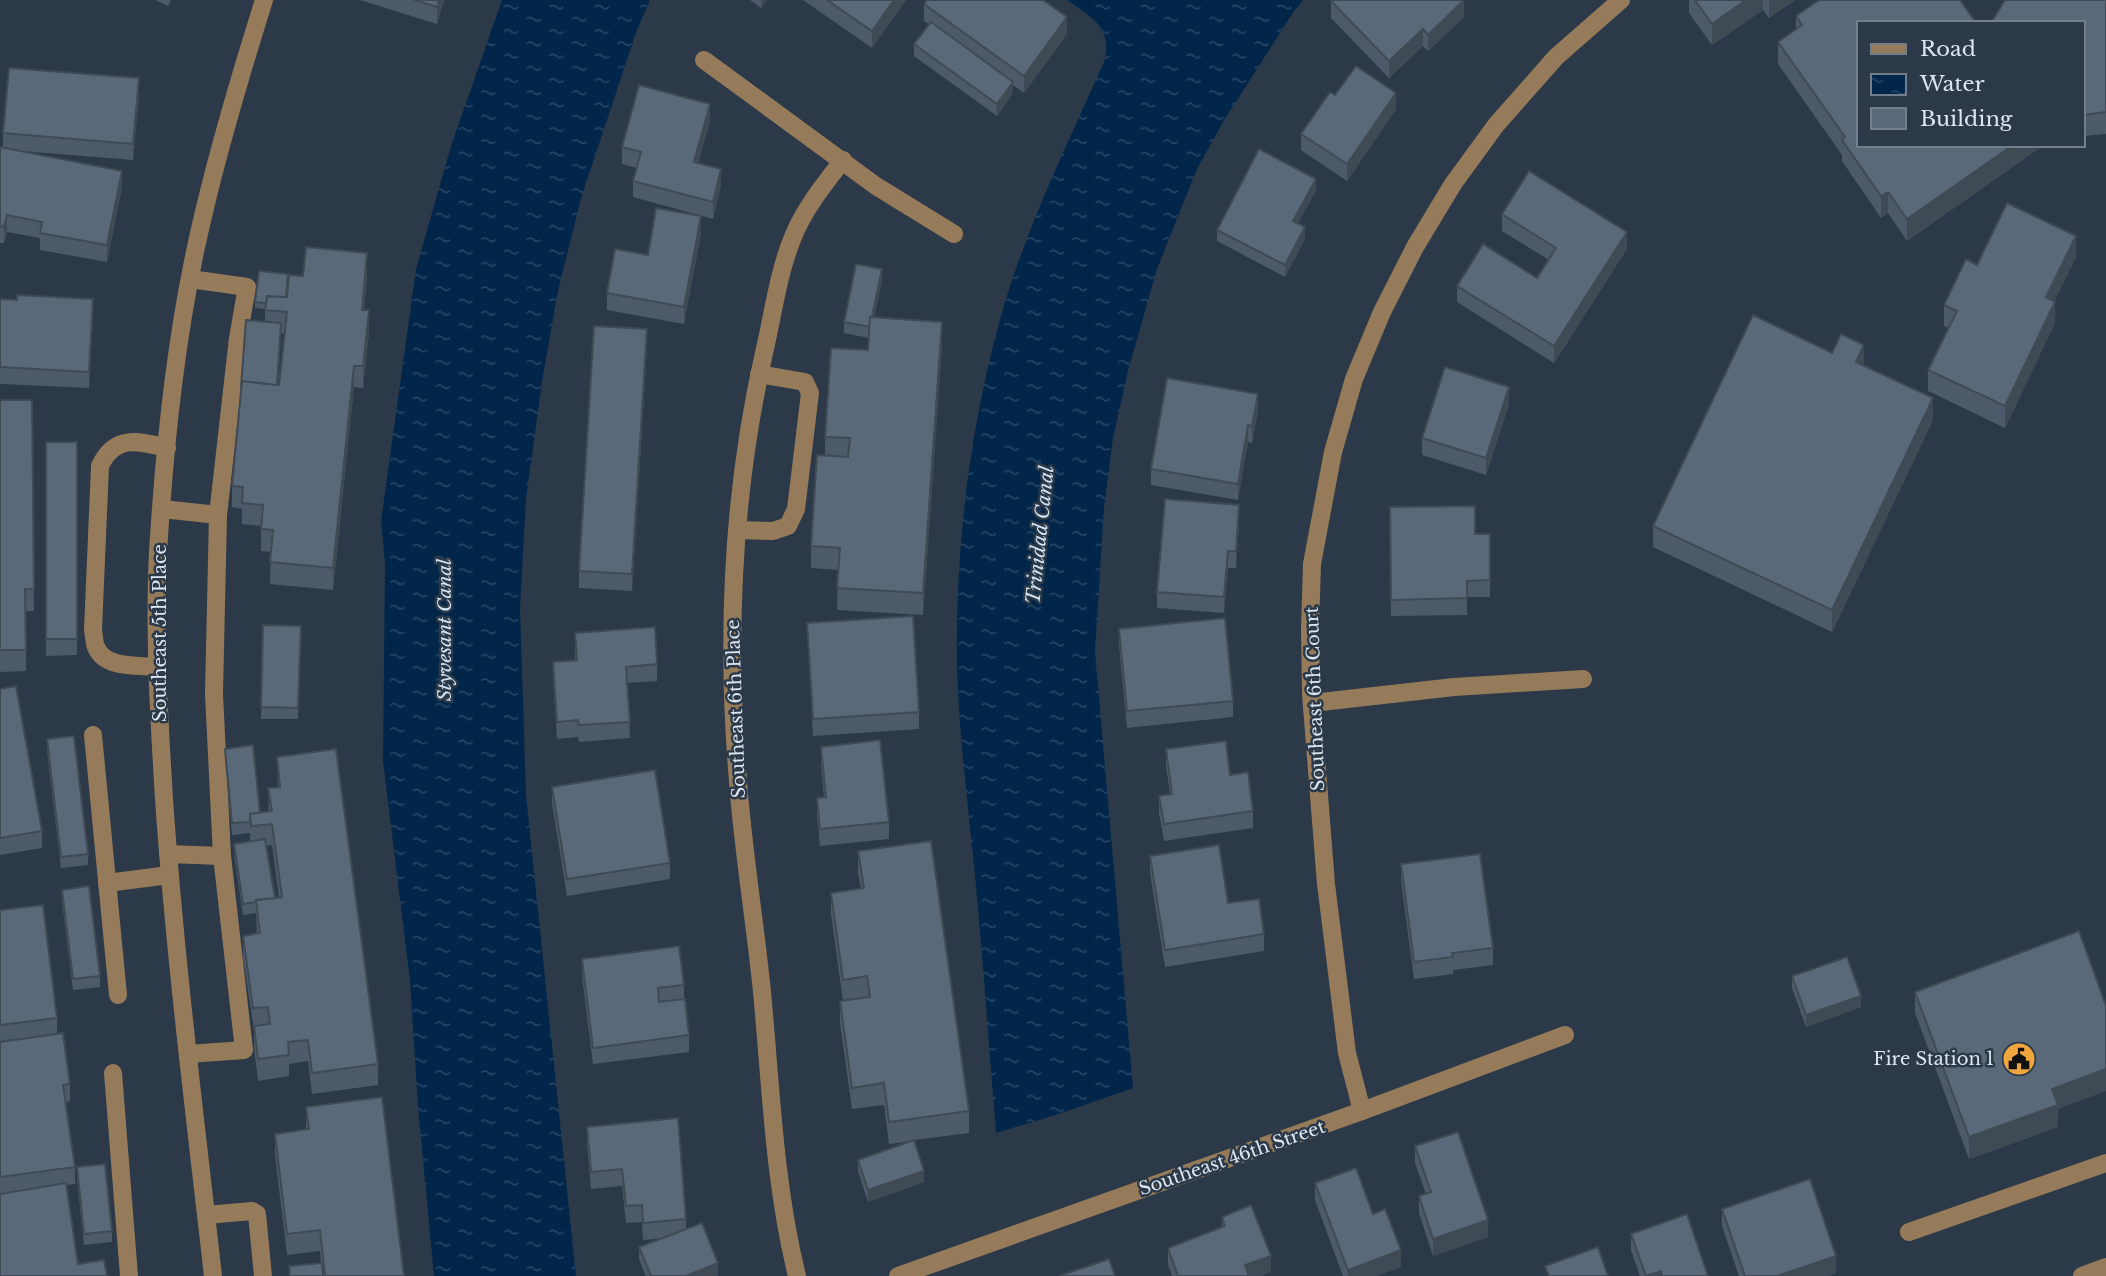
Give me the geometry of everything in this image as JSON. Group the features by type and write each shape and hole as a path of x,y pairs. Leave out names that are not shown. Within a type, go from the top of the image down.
{"street":[{"name":"Southeast 5th Place","path":"213,1276 169,875 157,667 158,554 167,448 190,279 203,214 230,110 264,0"},
{"name":"Southeast 6th Court","path":"1362,1111 1347,1053 1326,884 1312,703 1311,577 1333,452 1354,379 1382,312 1440,205 1496,125 1556,57 1621,0"},
{"path":"704,60 876,186 954,234"},
{"name":"Southeast 6th Place","path":"797,1276 787,1236 774,1137 762,990 738,782 732,695 732,607 738,503 754,401 784,268 794,235 821,189 843,160"},
{"path":"188,1054 244,1050 222,856 214,694 218,515 238,338 247,287 190,279"},
{"path":"737,530 773,531 788,526 796,509 810,393 804,382 760,374"},
{"path":"157,667 119,664 106,659 96,648 93,630 100,466 106,453 120,444 137,440 167,448"},
{"path":"162,509 218,515"},
{"path":"1312,703 1454,687 1583,679"},
{"path":"93,735 118,995"},
{"path":"168,854 222,856"},
{"path":"107,883 169,875"},
{"name":"Southeast 46th Street","path":"898,1276 1362,1111 1565,1035"},
{"path":"113,1073 130,1276"},
{"path":"1909,1232 2106,1163"},
{"path":"206,1215 252,1211 257,1214 264,1276"},
{"path":"2082,1276 2106,1267"}],"water":[{"name":"Styvesant Canal","path":"502,0 650,0 637,30 582,195 558,291 526,499 520,608 526,795 576,1276 434,1276 418,1107 410,981 383,761 385,564 381,521 416,269 451,146"},
{"name":"Trinidad Canal","path":"1067,0 1303,0 1223,122 1197,169 1157,269 1128,371 1113,438 1104,508 1095,652 1133,1088 996,1133 960,718 957,623 961,536 972,450 988,365 1009,289 1033,223 1104,62 1106,40 1103,32 1092,18"}],"building":[{"path":"414,0 439,0 437,7"},
{"path":"827,0 894,0 872,31"},
{"path":"927,0 1043,0 1067,17 1024,76 924,4"},
{"path":"1464,0 1428,35 1423,29 1389,61 1331,1"},
{"path":"1695,0 1746,0 1712,24"},
{"path":"1819,0 1960,0 1975,21 1857,21 1857,147 2010,147 1907,219 1888,192 1881,196 1842,140 1845,137 1778,42 1802,25 1796,16"},
{"path":"2005,0 2106,0 2106,112 2085,115 2085,21 1992,21"},
{"path":"931,22 1013,82 997,104 914,44"},
{"path":"1356,66 1396,93 1347,164 1301,134 1330,92 1335,95"},
{"path":"9,68 139,78 133,144 3,133"},
{"path":"639,85 710,104 694,162 721,169 713,202 633,181 641,152 622,147"},
{"path":"0,147 122,171 107,245 40,233 42,222 7,215 4,227 0,226"},
{"path":"1259,149 1316,179 1293,221 1305,227 1285,265 1217,230"},
{"path":"1529,171 1627,232 1554,346 1457,286 1483,244 1537,278 1556,248 1502,214"},
{"path":"2007,203 2076,236 2046,297 2055,302 2005,406 1928,370 1957,311 1944,305 1966,259 1977,265"},
{"path":"656,208 701,216 684,307 607,293 615,249 648,255"},
{"path":"306,247 367,253 362,310 369,310 363,366 354,366 333,568 270,562 273,530 261,529 263,505 242,503 243,487 232,486 242,381 279,385 287,312 265,310 267,296 287,297 289,275 303,276"},
{"path":"856,264 882,269 870,327 844,322"},
{"path":"259,271 288,274 286,297 267,296 266,303 255,302"},
{"path":"17,295 93,299 89,372 0,367 0,299 17,300"},
{"path":"1753,315 1832,353 1841,334 1864,345 1856,362 1933,398 1832,610 1653,526"},
{"path":"870,317 942,322 923,593 837,588 840,548 811,546 817,455 848,457 850,438 825,437 831,348 868,350"},
{"path":"246,320 281,323 277,385 242,381 241,387"},
{"path":"594,326 647,329 632,574 579,571"},
{"path":"1445,367 1509,387 1486,458 1422,438"},
{"path":"1167,378 1258,394 1252,426 1248,425 1238,484 1151,469"},
{"path":"0,400 32,400 34,589 25,589 26,650 0,650"},
{"path":"46,442 77,442 77,639 46,639"},
{"path":"1165,499 1239,505 1236,551 1228,551 1224,597 1157,592"},
{"path":"1475,506 1475,534 1490,534 1490,580 1467,581 1467,598 1391,600 1390,507"},
{"path":"913,616 919,712 813,719 807,623"},
{"path":"1225,618 1233,701 1127,711 1119,629"},
{"path":"263,625 301,626 298,708 261,707"},
{"path":"655,627 657,664 626,667 630,722 579,725 578,720 557,722 553,662 577,660 575,633"},
{"path":"16,686 42,831 0,838 0,689"},
{"path":"74,736 88,854 61,857 47,739"},
{"path":"880,740 889,822 820,829 817,798 826,797 821,747"},
{"path":"1226,741 1230,775 1248,772 1253,811 1164,824 1159,796 1172,794 1166,749"},
{"path":"253,745 260,813 250,814 250,822 232,823 225,749"},
{"path":"336,749 378,1064 312,1073 308,1040 288,1042 289,1055 258,1059 254,1026 270,1024 268,1007 253,1008 243,936 260,933 256,900 282,897 272,824 251,826 250,814 272,811 268,788 280,787 277,757"},
{"path":"655,770 670,863 567,879 552,787"},
{"path":"265,839 275,898 243,904 234,844"},
{"path":"931,841 969,1111 889,1122 884,1083 852,1088 840,1001 870,997 867,976 843,980 831,893 864,888 858,851"},
{"path":"1219,845 1228,903 1259,899 1264,934 1165,950 1150,856"},
{"path":"1480,854 1493,948 1452,953 1453,957 1414,962 1401,864"},
{"path":"89,886 100,976 73,979 62,890"},
{"path":"43,905 57,1018 0,1025 0,910"},
{"name":"Fire Station 1","path":"2079,931 2106,1006 2106,1069 2052,1089 2058,1105 1969,1137 1915,992"},
{"path":"679,946 684,985 658,988 659,1002 685,999 689,1035 593,1048 582,959"},
{"path":"1847,957 1861,996 1806,1015 1792,976"},
{"path":"63,1033 70,1084 63,1085 75,1167 0,1177 0,1042"},
{"path":"382,1097 404,1276 325,1276 320,1230 287,1234 275,1134 309,1129 306,1107"},
{"path":"678,1118 686,1219 643,1223 642,1205 626,1206 622,1169 591,1172 587,1127"},
{"path":"1458,1132 1488,1220 1433,1239 1419,1196 1431,1192 1415,1146"},
{"path":"914,1140 924,1171 868,1190 858,1160"},
{"path":"105,1164 112,1231 84,1234 77,1167"},
{"path":"1356,1168 1373,1214 1385,1209 1401,1250 1348,1270 1315,1183"},
{"path":"1810,1179 1836,1256 1777,1276 1745,1276 1722,1209"},
{"path":"66,1183 78,1264 104,1260 107,1276 0,1276 0,1194"},
{"path":"1251,1205 1271,1256 1245,1265 1249,1276 1178,1276 1168,1248 1225,1226 1222,1217"},
{"path":"1687,1214 1708,1276 1662,1276 1661,1271 1646,1276 1631,1234"},
{"path":"702,1223 718,1263 686,1276 651,1276 639,1247"},
{"path":"1598,1247 1608,1276 1549,1276 1545,1266"},
{"path":"1109,1259 1115,1276 1059,1276"},
{"path":"322,1263 323,1276 290,1276 289,1266"}],"place":[{"name":"Fire Station 1","path":"2019,1059"}]}
